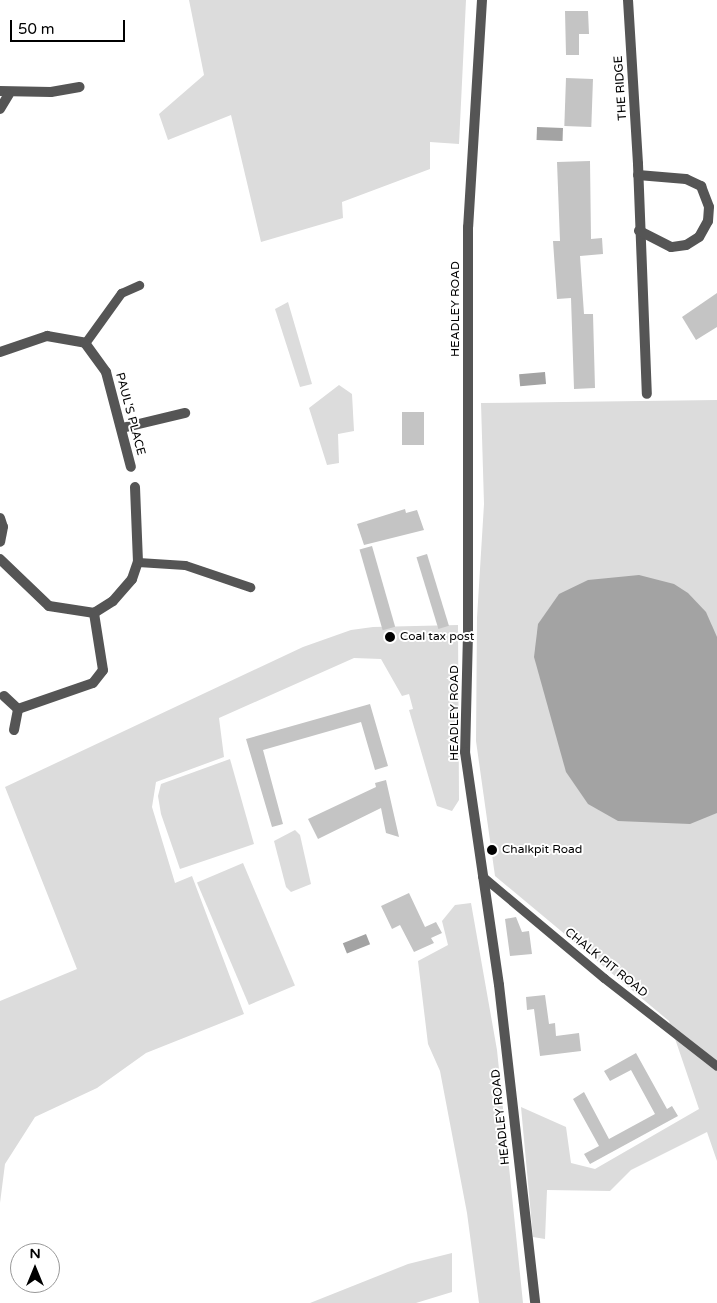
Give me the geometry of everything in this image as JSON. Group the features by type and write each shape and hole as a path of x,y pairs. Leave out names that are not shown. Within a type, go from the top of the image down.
{"street":[{"name":"HEADLEY ROAD","path":"482,0 468,227 468,633 465,752 499,985 535,1303"},
{"name":"THE RIDGE","path":"628,0 638,175 647,394"},
{"path":"0,109 4,92 51,92 80,87"},
{"path":"638,175 686,179 701,186 709,207 708,221 699,237 686,245 671,247 639,231"},
{"path":"0,352 47,336 85,343"},
{"name":"PAUL'S PLACE","path":"85,343 106,372 131,467"},
{"path":"122,428 185,413"},
{"path":"0,559 49,606 94,614 113,601 132,579 138,562 135,487"},
{"path":"0,518 3,527 0,542"},
{"path":"18,709 93,683 103,670 94,614"},
{"path":"4,696 18,709"},
{"path":"14,730 18,709"}],"lane":[{"path":"85,343 121,293 139,285"},
{"path":"138,562 185,565 250,587"},
{"name":"CHALK PIT ROAD","path":"482,876 604,978 717,1066"}],"shaded area":[{"path":"189,0 466,0 459,144 430,142 430,169 342,202 343,218 261,242 231,115 168,140 159,114 204,75"},
{"path":"537,127 563,128 563,141 537,140"},
{"path":"288,302 312,384 300,387 275,309"},
{"path":"545,372 546,384 520,386 519,374"},
{"path":"339,385 352,394 354,431 338,434 339,463 327,465 309,408"},
{"path":"717,400 717,1161 707,1132 631,1170 610,1191 547,1190 545,1239 533,1237 521,1107 566,1127 571,1163 595,1169 699,1109 669,1021 495,876 476,741 477,618 484,504 481,403"},
{"path":"639,575 674,584 688,593 706,612 717,637 717,813 690,824 618,821 588,804 566,772 534,657 538,624 559,594 588,580"},
{"path":"458,625 459,800 452,811 437,806 409,710 413,709 409,694 402,696 381,659 354,658 219,718 224,757 156,782 152,807 175,883 192,876 244,1014 146,1053 97,1088 35,1117 5,1164 0,1203 0,1001 77,969 5,787 303,647 351,630 373,627"},
{"path":"230,759 254,844 180,869 161,814 158,796 161,784"},
{"path":"295,830 300,835 311,884 291,892 286,887 274,841"},
{"path":"243,863 295,985 249,1005 197,883"},
{"path":"471,903 497,1050 523,1303 479,1303 467,1213 440,1071 428,1044 418,961 448,945 442,921 455,905"},
{"path":"366,934 370,944 347,954 343,943"},
{"path":"452,1253 452,1292 416,1303 310,1303 408,1264"}],"building":[{"path":"565,11 588,11 589,34 579,34 579,55 566,55"},
{"path":"566,78 593,79 591,127 564,126"},
{"path":"590,161 591,239 602,238 603,254 580,256 584,314 593,314 595,388 574,389 571,298 557,299 553,241 560,241 557,162"},
{"path":"717,293 717,327 696,340 682,317"},
{"path":"402,412 424,412 424,445 402,445"},
{"path":"405,509 406,513 417,510 424,530 364,545 357,524"},
{"path":"372,546 395,627 383,630 360,550"},
{"path":"427,554 449,626 438,629 416,557"},
{"path":"370,704 388,766 375,770 361,722 263,750 283,824 272,827 246,739"},
{"path":"386,780 399,837 386,833 381,808 318,839 308,819 376,787 375,783"},
{"path":"409,893 425,927 436,922 442,933 431,938 434,943 414,952 400,925 392,929 381,906"},
{"path":"516,917 522,932 529,931 532,954 510,956 505,919"},
{"path":"545,995 549,1024 555,1023 556,1036 579,1033 581,1051 540,1056 534,1009 527,1010 526,997"},
{"path":"636,1053 667,1109 672,1106 678,1116 590,1164 584,1154 599,1146 573,1099 584,1092 609,1139 655,1114 631,1070 610,1081 604,1071"}],"place":[{"name":"Coal tax post","path":"390,637"},
{"name":"Chalkpit Road","path":"492,850"}]}
